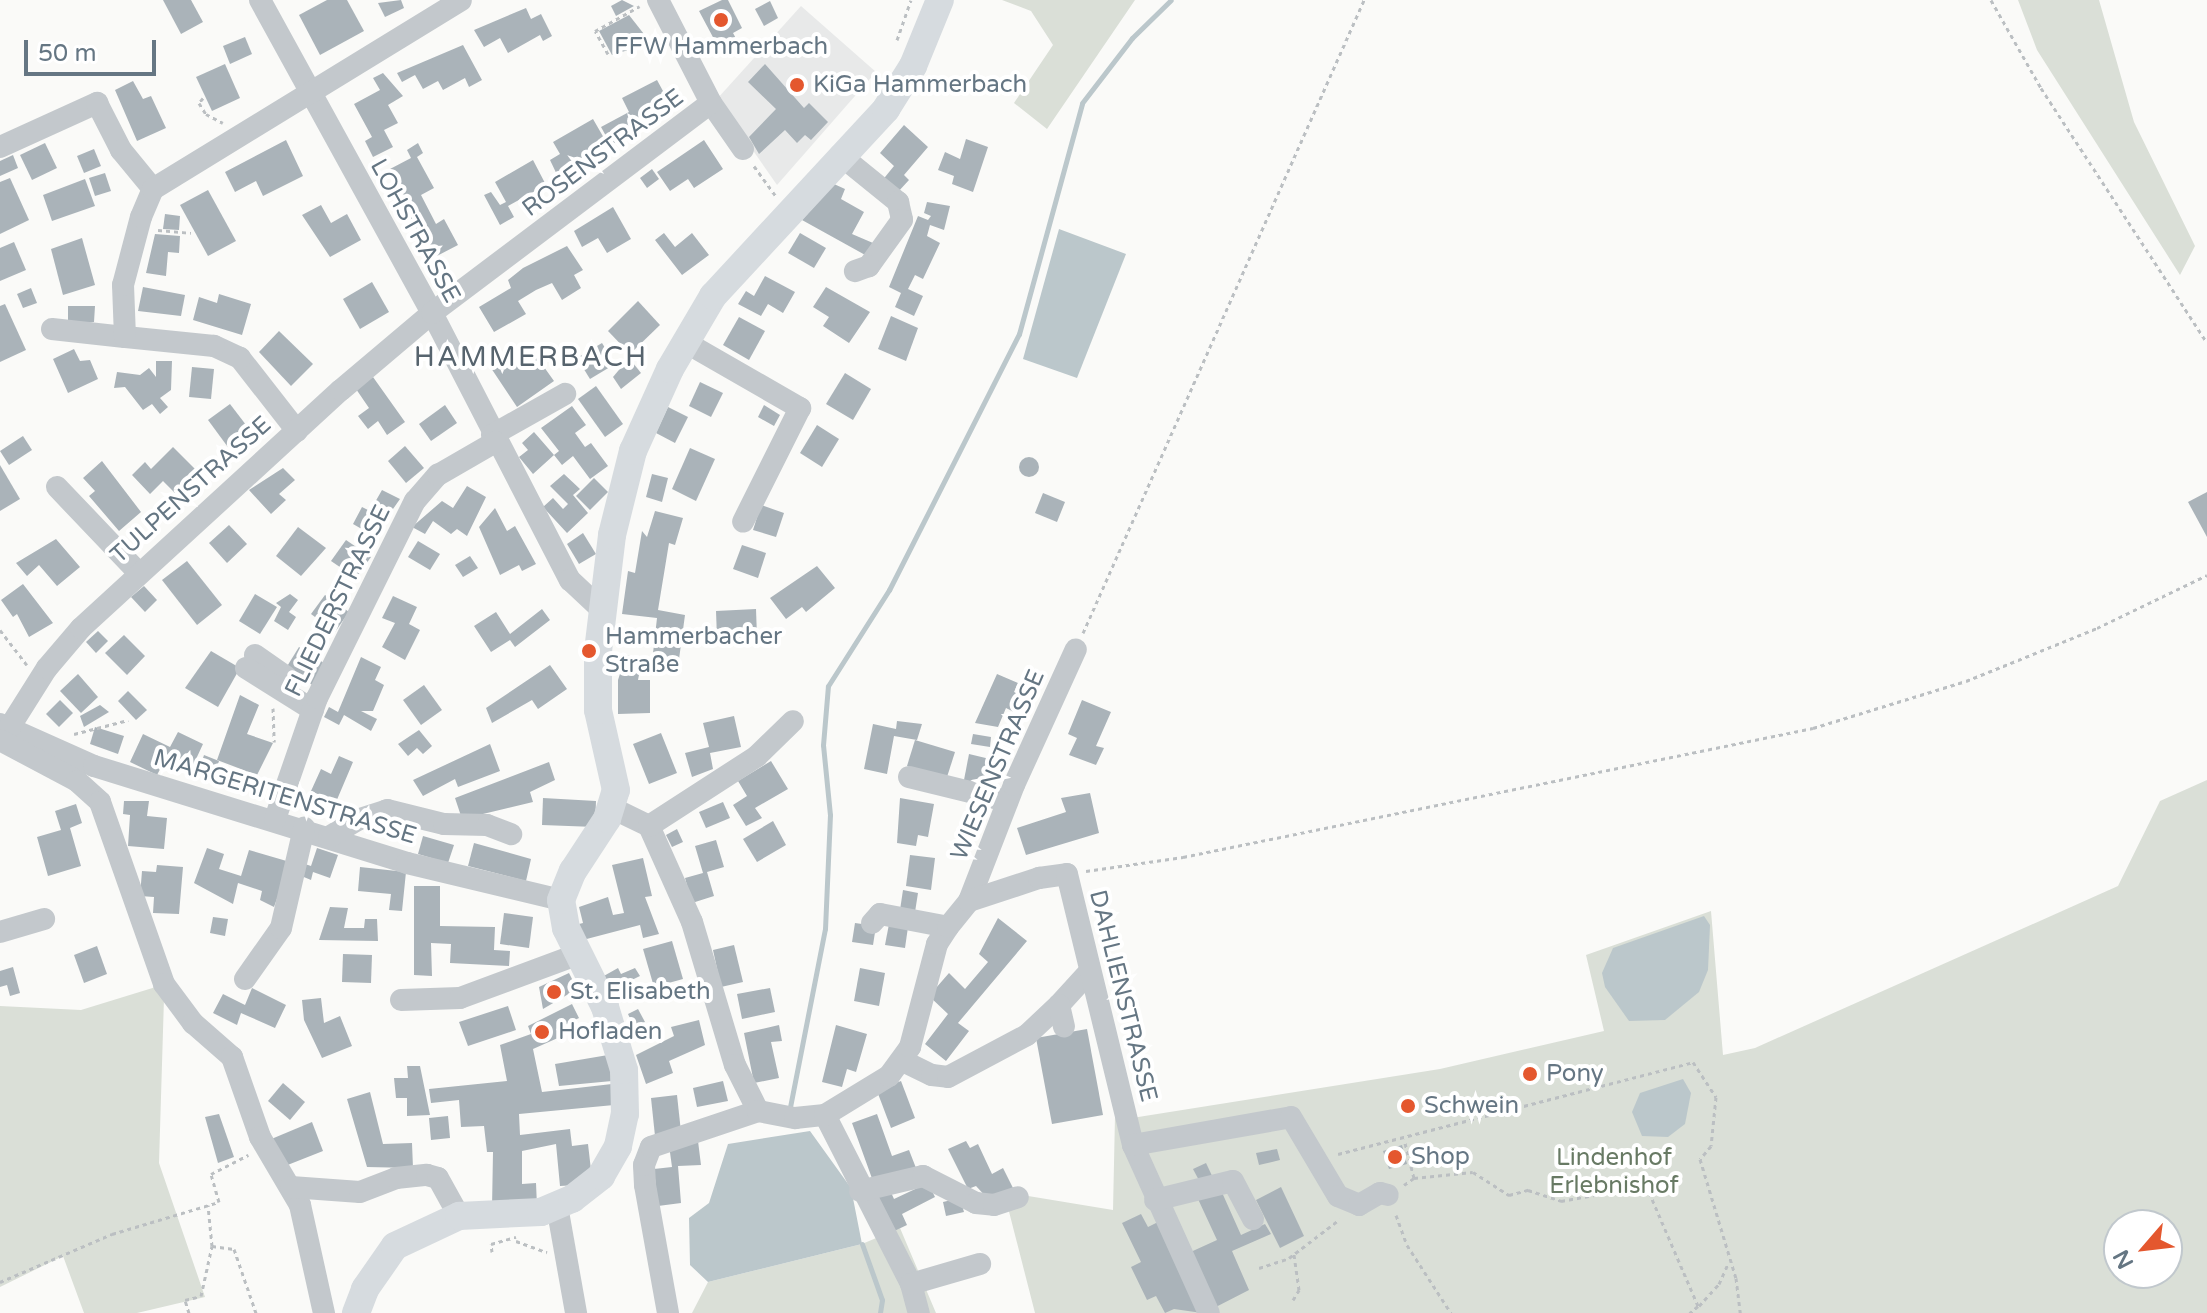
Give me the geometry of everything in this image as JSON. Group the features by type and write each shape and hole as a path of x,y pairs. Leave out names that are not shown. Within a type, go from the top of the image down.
{"main road":[{"path":"356,1313 365,1289 395,1246 459,1216 541,1212 557,1206 601,1176 618,1146 625,1114 624,1070 605,1007 579,954 561,900 612,808 616,790 598,707 601,609 633,451 685,342 725,281 783,196 840,155 901,86 940,0"}],"street":[{"name":"LOHSTRASSE","path":"260,0 308,93 432,313 493,438 570,580 601,609"},
{"path":"125,337 123,285 138,228 153,189 461,0"},
{"name":"ROSENSTRASSE","path":"432,313 711,103 658,1"},
{"path":"0,147 97,103 121,150 153,189"},
{"path":"711,103 743,149"},
{"path":"840,155 898,202 902,220 869,266 855,271"},
{"name":"TULPENSTRASSE","path":"3,731 81,628 138,572 172,547 297,431 432,313"},
{"path":"52,329 214,346 240,358 297,431"},
{"path":"685,342 800,408 743,522"},
{"name":"FLIEDERSTRASSE","path":"275,819 315,704 415,501 438,475 565,394"},
{"path":"57,487 138,572"},
{"name":"WIESENSTRASSE","path":"969,901 1007,801 1076,649"},
{"path":"251,662 315,704 272,684 251,662"},
{"path":"649,826 757,756 793,721"},
{"path":"3,731 77,781 100,802 164,984 193,1023 232,1057 266,1146 291,1187 324,1313"},
{"name":"MARGERITENSTRASSE","path":"3,731 54,746 94,766 275,819 407,863 561,900"},
{"path":"909,777 1007,801"},
{"path":"612,808 649,826 692,922 735,1065 758,1111"},
{"path":"329,837 357,820 387,810 444,824 487,825 511,834"},
{"path":"245,979 281,928 304,828"},
{"path":"668,1313 644,1165 651,1147 665,1139 758,1111 795,1118 825,1115 889,1076 903,1061 937,944 969,901 1027,881 1067,874"},
{"name":"DAHLIENSTRASSE","path":"1067,874 1131,1138 1155,1200 1209,1313"},
{"path":"872,923 880,914 948,927"},
{"path":"0,932 44,919"},
{"path":"401,1000 460,998 579,954"},
{"path":"903,1061 932,1075 948,1077 1061,1016 1090,971"},
{"path":"825,1115 860,1191 911,1284 919,1313"},
{"path":"1131,1138 1291,1117 1338,1196 1359,1205 1380,1193 1388,1195"},
{"path":"291,1187 360,1192 396,1178 427,1175 438,1178 459,1216"},
{"path":"860,1191 923,1176 976,1203 994,1205 1018,1197"},
{"path":"1155,1200 1233,1181 1253,1219"},
{"path":"557,1206 576,1313"},
{"path":"911,1284 980,1264"}],"path":[{"path":"893,52 911,0"},
{"path":"1076,649 1364,0"},
{"path":"1991,0 2041,88 2207,343"},
{"path":"608,54 595,31 658,1"},
{"path":"203,98 199,103 206,114 244,133"},
{"path":"743,149 783,196"},
{"path":"138,228 191,233"},
{"path":"1067,874 1183,857 1813,728 1966,681 2097,628 2207,575"},
{"path":"0,630 39,680"},
{"path":"272,684 274,742"},
{"path":"54,746 90,728 128,720"},
{"path":"1320,1167 1339,1153 1404,1139 1693,1062 1716,1097 1711,1146 1700,1159 1729,1260 1740,1313"},
{"path":"1404,1139 1414,1178"},
{"path":"0,1282 112,1234 219,1202 211,1174 266,1146"},
{"path":"1451,1313 1407,1245 1388,1195 1414,1178 1473,1172 1509,1195 1528,1190 1561,1201 1639,1187 1656,1200 1698,1306"},
{"path":"189,1313 185,1300 201,1296 212,1246 208,1205"},
{"path":"1259,1268 1294,1254 1359,1205"},
{"path":"516,1241 567,1259"},
{"path":"212,1246 234,1249 256,1313"},
{"path":"1293,1300 1299,1290 1294,1254"},
{"path":"1690,1313 1719,1284 1729,1260"}],"shaded area":[{"name":"KiGa Hammerbach","path":"801,6 876,72 777,185 717,99"},
{"path":"1059,229 1126,254 1077,378 1023,359"},
{"path":"1704,916 1710,925 1708,970 1699,992 1665,1020 1629,1021 1605,987 1602,973 1613,948"},
{"path":"1683,1079 1691,1093 1685,1124 1668,1137 1642,1136 1632,1112 1640,1093"},
{"path":"810,1131 851,1188 862,1244 708,1282 690,1265 689,1218 709,1203 728,1144"}],"green space":[{"path":"1002,0 1135,0 1047,129 1014,103 1053,45 1031,11"},
{"path":"2018,0 2099,0 2134,122 2195,246 2180,275 2037,50"},
{"name":"Lindenhof Erlebnishof","path":"2207,780 2207,1313 1035,1313 1004,1192 1113,1210 1115,1116 1132,1118 1440,1069 1604,1031 1586,955 1711,911 1723,1055 1755,1048 2118,886 2160,801"},
{"path":"159,986 164,998 159,1163 205,1297 137,1313 84,1313 63,1256 0,1287 0,1006 81,1010"},
{"path":"900,1228 936,1313 692,1313 708,1282 862,1244"}],"building":[{"path":"163,0 191,0 203,22 181,34"},
{"path":"327,0 347,0 364,31 320,55 299,15"},
{"path":"401,0 404,8 385,17 378,3"},
{"path":"622,0 634,6 616,16 611,6"},
{"name":"FFW Hammerbach","path":"728,0 742,28 733,33 739,44 715,56 709,44 715,41 699,11"},
{"path":"770,1 778,18 764,26 755,9"},
{"path":"526,8 531,19 541,14 552,36 543,41 540,35 508,53 500,38 484,47 474,30"},
{"path":"629,15 651,43 612,55 599,31"},
{"path":"245,37 252,54 230,64 223,46"},
{"path":"463,45 482,80 469,87 465,78 443,90 438,81 423,89 415,75 402,82 397,73"},
{"path":"225,64 240,98 212,111 196,77"},
{"path":"765,64 804,108 809,103 828,122 811,140 805,135 797,143 785,130 759,154 749,137 776,109 748,82"},
{"path":"383,73 403,96 388,105 398,123 384,130 393,147 373,157 365,141 372,137 354,104 380,90 373,78"},
{"path":"657,80 669,102 634,121 636,130 611,145 601,127 629,112 622,98"},
{"path":"133,81 143,99 151,96 166,128 137,141 115,90"},
{"path":"593,119 608,145 567,168 568,176 560,181 550,160 560,154 553,142"},
{"path":"904,125 928,147 904,175 909,180 897,193 881,182 894,166 880,153"},
{"path":"966,139 988,147 973,192 952,184 954,176 938,170 945,152 960,159"},
{"path":"286,140 303,176 263,196 256,181 235,192 225,172"},
{"path":"704,140 723,169 694,188 688,179 670,191 657,172"},
{"path":"45,143 57,168 32,180 20,155"},
{"path":"418,143 423,153 417,157 434,188 421,195 436,224 444,219 458,245 433,258 402,204 407,201 390,169 411,158 407,150"},
{"path":"94,149 101,166 84,173 77,156"},
{"path":"13,155 18,168 0,176 0,161"},
{"path":"533,160 546,185 508,206 514,217 500,225 484,195 491,192 500,205 506,202 495,182"},
{"path":"652,169 659,179 647,188 640,178"},
{"path":"105,173 111,191 95,196 89,178"},
{"path":"10,178 29,220 0,234 0,182"},
{"path":"85,179 95,206 52,221 43,195"},
{"path":"834,184 845,189 841,199 864,212 852,234 873,243 867,256 802,220"},
{"path":"208,190 236,241 208,256 180,205"},
{"path":"927,202 950,206 944,230 930,225 927,236 940,243 923,279 915,275 908,289 923,296 914,316 895,307 901,293 889,287 918,216 928,220 931,216 924,213"},
{"path":"321,205 331,223 347,214 361,240 330,257 302,215"},
{"path":"613,207 631,239 607,253 598,238 582,247 574,231"},
{"path":"165,214 180,216 179,230 163,229"},
{"path":"664,233 675,247 692,233 709,255 682,275 655,240"},
{"path":"800,233 826,248 814,268 788,253"},
{"path":"155,234 180,236 179,253 168,252 166,276 146,273"},
{"path":"82,238 95,285 63,295 51,249"},
{"path":"14,242 26,270 0,281 0,248"},
{"path":"567,246 583,270 574,275 581,288 562,300 552,283 536,290 518,301 526,314 494,332 479,307 511,288 508,280 523,268"},
{"path":"765,276 795,292 783,313 768,304 761,316 738,304 746,291 754,296"},
{"path":"372,282 389,312 360,329 343,299"},
{"path":"143,287 185,295 181,316 138,311"},
{"path":"826,287 870,312 849,343 823,326 829,317 813,307"},
{"path":"31,288 37,303 23,308 17,294"},
{"path":"219,294 251,304 242,335 193,320 199,297 217,303"},
{"path":"638,301 660,325 630,354 608,331"},
{"path":"5,304 26,350 0,362 0,306"},
{"path":"68,306 95,306 94,322 68,326"},
{"path":"891,316 918,328 906,361 878,349"},
{"path":"739,317 765,331 749,360 723,345"},
{"path":"279,331 313,364 291,386 259,352"},
{"path":"602,343 615,364 590,379 577,358"},
{"path":"74,349 80,361 90,360 98,379 68,393 53,359"},
{"path":"506,350 518,365 534,353 554,381 517,407 489,365"},
{"path":"629,358 641,373 621,389 613,377"},
{"path":"156,361 172,361 171,390 160,398 168,407 160,414 152,404 143,410 125,387 114,388 117,372 140,375 149,368 156,377"},
{"path":"192,367 214,369 211,399 189,397"},
{"path":"845,373 871,389 853,420 826,404"},
{"path":"373,377 405,422 387,435 378,421 368,429 358,416 369,408 356,389"},
{"path":"700,382 723,393 711,417 689,406"},
{"path":"596,386 623,424 605,437 578,399"},
{"path":"230,404 256,438 233,454 208,420"},
{"path":"445,405 457,423 431,441 419,424"},
{"path":"764,405 780,415 774,426 758,417"},
{"path":"572,406 586,425 575,433 585,447 591,443 608,466 590,479 573,456 562,465 554,455 559,451 541,428"},
{"path":"668,407 688,417 675,443 656,433"},
{"path":"817,425 839,439 822,467 800,453"},
{"path":"534,432 554,455 533,474 519,457 528,450 522,443"},
{"path":"23,436 32,450 9,465 0,451"},
{"path":"405,446 424,468 406,483 388,461"},
{"path":"173,447 198,472 176,494 163,481 150,494 132,475 145,462 151,469"},
{"path":"690,448 715,459 696,501 672,489"},
{"path":"1029,457 1036,460 1039,467 1036,474 1029,477 1022,474 1019,467 1022,460"},
{"path":"102,461 141,512 119,531 89,496 95,491 83,478"},
{"path":"0,465 20,499 0,511"},
{"path":"283,468 295,480 279,494 286,500 271,514 249,490"},
{"path":"564,474 580,489 573,495 588,513 567,533 543,507 553,498 563,509 568,504 550,486"},
{"path":"652,474 668,478 662,502 646,497"},
{"path":"594,478 608,492 590,510 576,496"},
{"path":"467,486 486,497 467,536 457,529 451,534 433,521 425,534 412,527 442,501 453,508"},
{"path":"382,490 400,499 374,536 353,524 362,507 370,511"},
{"path":"2207,492 2207,537 2188,502"},
{"path":"1043,493 1065,502 1057,522 1035,513"},
{"path":"761,505 784,513 776,537 753,530"},
{"path":"495,508 507,531 515,526 536,564 522,571 519,565 500,575 479,527"},
{"path":"655,511 683,518 675,545 669,543 658,610 685,615 677,674 652,662 657,618 622,614 628,571 635,573 642,531 647,537"},
{"path":"229,525 247,544 227,563 209,543"},
{"path":"298,527 326,548 301,576 276,556"},
{"path":"583,533 596,554 579,564 567,544"},
{"path":"56,539 80,567 57,586 39,565 27,576 16,563"},
{"path":"346,540 371,557 356,578 331,561"},
{"path":"418,541 440,554 430,570 408,557"},
{"path":"742,545 766,553 758,578 733,569"},
{"path":"470,556 478,568 463,577 455,565"},
{"path":"187,561 222,605 197,625 162,580"},
{"path":"817,566 835,588 806,612 802,607 786,619 770,598"},
{"path":"23,584 53,623 29,637 17,614 13,617 1,600"},
{"path":"144,586 157,600 145,612 131,597"},
{"path":"255,594 277,607 260,634 239,621"},
{"path":"290,594 298,600 289,612 296,617 288,630 274,621 281,607 276,603"},
{"path":"325,595 349,612 335,632 311,614"},
{"path":"393,596 417,607 409,624 420,630 405,660 382,647 395,623 382,618"},
{"path":"542,609 550,620 515,647 510,640 491,652 474,626 496,612 510,634"},
{"path":"756,609 757,637 717,638 716,611"},
{"path":"98,631 108,641 96,653 86,642"},
{"path":"124,635 145,656 127,675 105,653"},
{"path":"299,647 327,665 314,686 286,668"},
{"path":"211,651 240,668 218,707 185,688"},
{"path":"626,655 642,659 638,680 650,680 650,713 618,714 618,680"},
{"path":"361,657 381,667 375,680 384,685 373,711 361,711 377,719 371,731 344,715 339,725 324,717 329,707 338,712"},
{"path":"550,665 567,689 538,709 532,700 492,723 486,708"},
{"path":"78,674 98,697 81,713 60,691"},
{"path":"997,674 1018,683 1014,692 1030,699 1022,716 1006,708 998,727 975,723"},
{"path":"424,685 442,710 421,725 403,700"},
{"path":"128,691 147,710 136,720 118,701"},
{"path":"240,695 259,705 247,734 273,743 257,775 217,760"},
{"path":"60,700 73,713 59,727 46,714"},
{"path":"1082,700 1111,712 1096,746 1104,748 1096,765 1069,755 1077,738 1068,734"},
{"path":"100,705 109,712 84,727 80,716"},
{"path":"734,716 741,747 710,753 713,769 692,777 685,753 709,747 703,723"},
{"path":"897,721 922,724 917,740 894,736 887,774 864,769 873,724 896,729"},
{"path":"95,727 124,736 118,754 90,744"},
{"path":"419,730 432,746 423,754 417,748 408,756 398,744"},
{"path":"178,732 203,744 191,770 166,758 157,775 130,762 143,734 170,747"},
{"path":"661,733 677,773 649,784 633,744"},
{"path":"973,734 991,737 990,747 971,744"},
{"path":"915,740 955,752 947,777 907,766"},
{"path":"490,744 500,771 458,787 455,779 423,796 413,780"},
{"path":"969,754 994,760 988,785 964,780"},
{"path":"204,755 219,761 215,773 200,767"},
{"path":"339,756 353,762 336,802 311,791 321,769 331,774"},
{"path":"771,761 788,789 755,808 762,818 746,826 733,805 747,796 738,781"},
{"path":"549,762 555,780 530,792 533,802 462,819 455,798"},
{"path":"1090,793 1099,833 1026,855 1017,828 1066,812 1061,798"},
{"path":"543,798 596,801 595,827 542,825"},
{"path":"900,798 934,804 928,837 918,835 916,846 897,843"},
{"path":"124,801 149,801 147,816 167,818 164,849 128,846 130,815 123,814"},
{"path":"723,802 730,818 706,828 699,812"},
{"path":"76,804 82,823 70,828 81,866 48,876 37,837 61,830 55,811"},
{"path":"773,821 786,845 757,862 743,839"},
{"path":"677,829 683,842 672,847 666,835"},
{"path":"423,836 454,845 448,863 418,854"},
{"path":"716,840 724,867 707,872 714,896 692,903 685,878 703,873 695,846"},
{"path":"474,843 531,859 526,881 468,866"},
{"path":"207,848 224,854 219,869 241,876 249,850 290,862 274,907 260,900 262,891 238,883 233,904 194,883"},
{"path":"317,848 338,855 330,878 313,872 311,880 299,875 302,863 311,866"},
{"path":"910,855 935,858 931,890 906,886"},
{"path":"643,858 652,896 645,897 659,934 643,938 640,925 579,941 575,925 583,923 579,907 608,897 613,915 624,913 612,865"},
{"path":"157,865 183,867 179,914 153,913 154,897 140,896 142,871 156,872"},
{"path":"360,867 406,872 402,911 389,910 391,894 358,891"},
{"path":"414,886 440,886 440,926 495,927 494,950 510,951 509,966 450,963 451,944 431,943 432,976 414,975"},
{"path":"903,890 918,893 915,912 900,910"},
{"path":"330,907 348,908 344,928 364,928 365,919 377,919 378,941 319,940"},
{"path":"504,913 533,917 529,948 500,944"},
{"path":"213,917 228,919 225,936 210,933"},
{"path":"998,918 1027,941 958,1023 969,1031 946,1061 925,1044 948,1014 929,996 949,973 965,989 988,962 979,954"},
{"path":"855,923 876,926 873,945 852,942"},
{"path":"889,924 908,927 905,948 885,945"},
{"path":"672,941 683,979 654,987 643,949"},
{"path":"734,945 743,982 721,987 713,950"},
{"path":"97,946 107,974 84,983 74,955"},
{"path":"343,954 372,955 371,983 342,982"},
{"path":"13,967 20,993 10,996 7,985 0,987 0,971"},
{"path":"618,968 621,974 635,968 640,976 609,991 602,977"},
{"path":"860,968 885,973 879,1006 854,1001"},
{"name":"St. Elisabeth","path":"569,973 577,989 543,1009 539,987"},
{"path":"252,988 286,1005 275,1028 241,1013 237,1025 213,1013 223,994 245,1005"},
{"path":"770,988 775,1012 742,1019 737,994"},
{"path":"321,998 324,1023 340,1016 352,1046 322,1058 304,1020 302,1000"},
{"path":"572,1004 579,1018 556,1029 560,1037 533,1049 542,1092 612,1084 614,1105 519,1114 520,1135 570,1129 572,1146 588,1144 591,1170 577,1185 560,1186 556,1144 522,1151 522,1184 536,1183 537,1206 492,1208 493,1152 487,1152 484,1126 461,1127 459,1100 431,1103 429,1089 507,1081 500,1045 531,1034 528,1026"},
{"path":"508,1006 516,1030 468,1046 459,1022"},
{"path":"638,1009 645,1022 634,1027 628,1014"},
{"path":"699,1020 705,1045 669,1061 673,1073 646,1084 636,1055 674,1036 671,1027"},
{"path":"779,1025 782,1041 771,1042 779,1078 754,1083 744,1033"},
{"path":"836,1025 867,1034 856,1072 847,1069 842,1087 822,1082"},
{"path":"1087,1029 1103,1115 1052,1124 1036,1038"},
{"path":"608,1055 612,1081 559,1086 555,1064"},
{"path":"407,1066 420,1066 430,1115 407,1116 407,1098 396,1098 394,1078 408,1078"},
{"path":"723,1081 728,1101 697,1107 693,1088"},
{"path":"901,1081 915,1118 891,1128 877,1091"},
{"path":"283,1083 305,1102 290,1120 268,1101"},
{"path":"370,1092 383,1144 412,1143 413,1168 367,1167 347,1099"},
{"path":"677,1095 681,1132 655,1136 651,1098"},
{"path":"219,1114 234,1157 218,1163 205,1117"},
{"path":"877,1114 892,1156 909,1150 916,1168 874,1184 852,1123"},
{"path":"448,1116 450,1138 431,1140 429,1118"},
{"path":"312,1122 323,1151 280,1168 269,1140"},
{"path":"698,1141 701,1165 678,1166 681,1203 658,1206 654,1169 672,1167 669,1145"},
{"path":"966,1141 970,1148 978,1144 992,1174 1003,1168 1015,1192 989,1200 976,1186 968,1189 948,1149"},
{"name":"Shop","path":"1402,1145 1407,1164 1389,1169 1383,1151"},
{"path":"1277,1149 1280,1160 1259,1165 1256,1153"},
{"path":"1206,1163 1214,1180 1202,1186 1193,1169"},
{"path":"928,1183 935,1197 902,1214 907,1225 890,1233 872,1197 889,1188 894,1199"},
{"path":"1281,1187 1304,1236 1280,1248 1256,1200"},
{"path":"1220,1188 1241,1235 1265,1224 1271,1234 1232,1251 1249,1290 1210,1310 1184,1255 1217,1240 1198,1199"},
{"path":"960,1198 964,1212 946,1216 943,1202"},
{"path":"1141,1214 1148,1227 1158,1222 1202,1313 1174,1309 1165,1313 1156,1296 1147,1300 1131,1267 1141,1262 1122,1223"}],"waterway":[{"path":"790,1107 825,929 830,815 823,745 828,686 889,590 1019,334 1082,103 1132,38 1171,0"},
{"path":"862,1244 882,1300 880,1313"}],"place":[{"name":"FFW Hammerbach","path":"721,20"},
{"name":"KiGa Hammerbach","path":"797,85"},
{"name":"Hammerbacher Straße","path":"589,651"},
{"name":"St. Elisabeth","path":"554,992"},
{"name":"Hofladen","path":"542,1032"},
{"name":"Pony","path":"1530,1074"},
{"name":"Schwein","path":"1408,1106"},
{"name":"Shop","path":"1395,1157"}],"district":[{"name":"HAMMERBACH","path":"531,357"}]}
